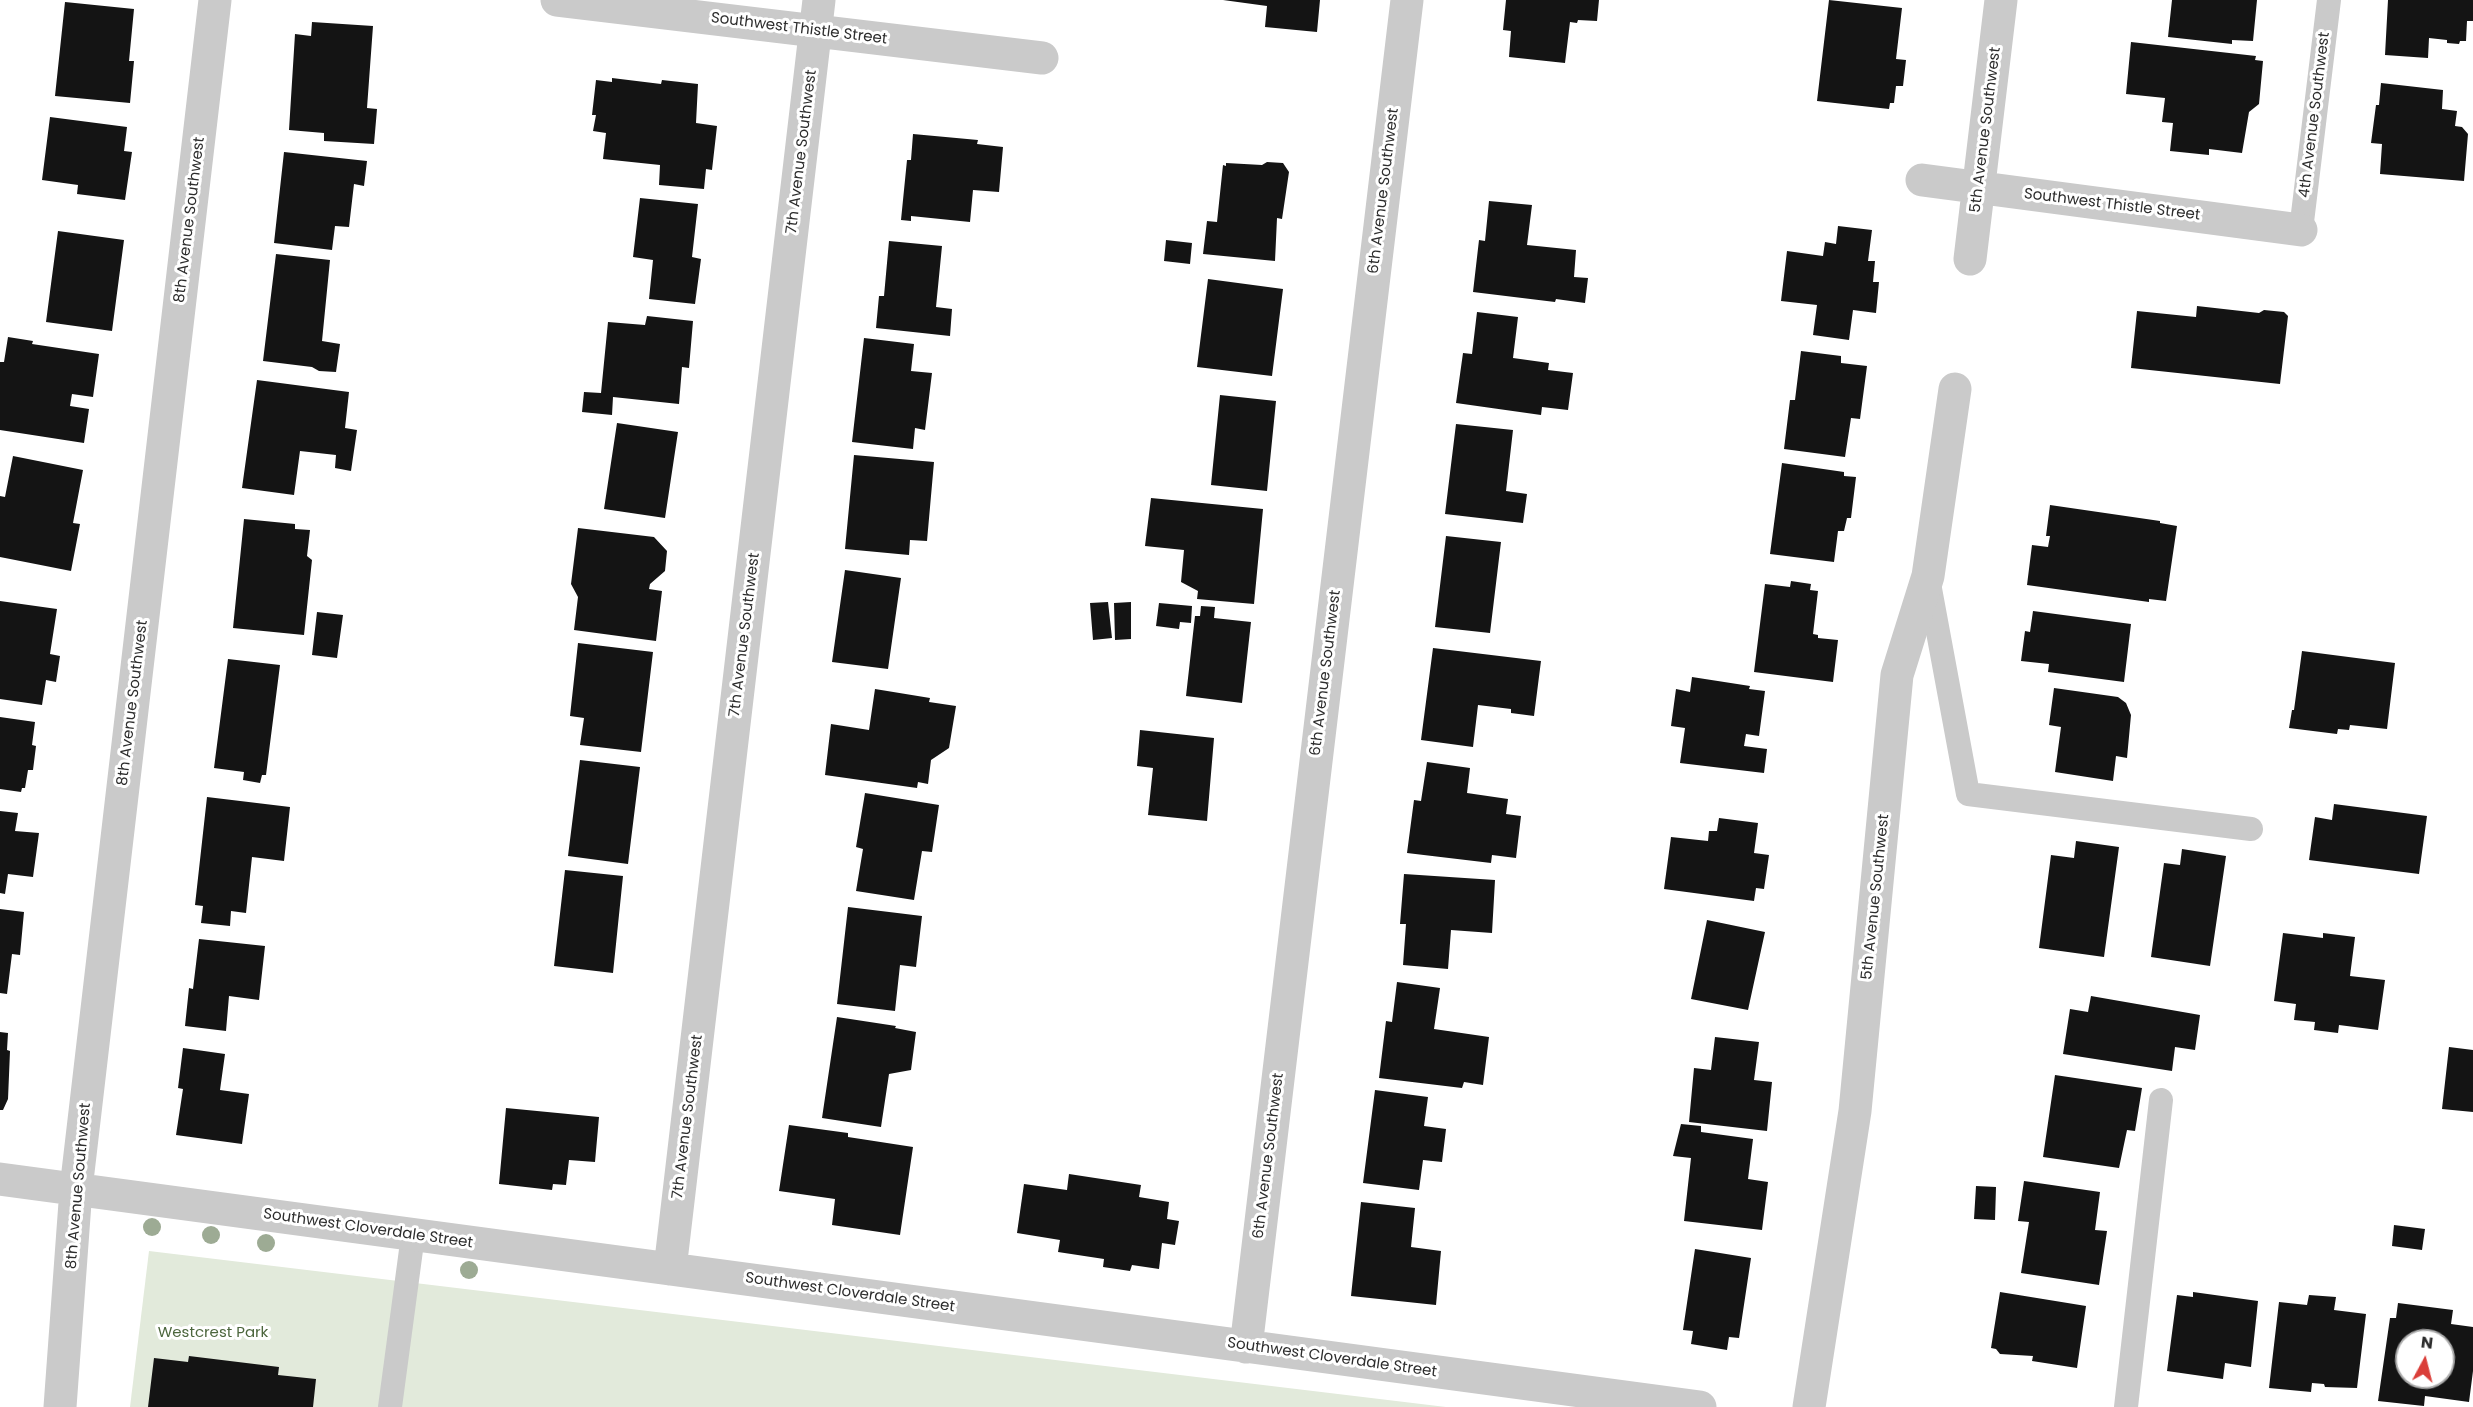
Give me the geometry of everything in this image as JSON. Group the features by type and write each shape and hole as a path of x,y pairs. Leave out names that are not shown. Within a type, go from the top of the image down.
{"street":[{"name":"8th Avenue Southwest","path":"60,1407 76,1189 215,0"},
{"name":"Southwest Thistle Street","path":"557,0 818,16 1042,57"},
{"name":"6th Avenue Southwest","path":"1246,1347 1407,0"},
{"name":"5th Avenue Southwest","path":"1970,259 2001,0"},
{"name":"7th Avenue Southwest","path":"670,1269 818,16"},
{"name":"Southwest Thistle Street","path":"1923,180 2301,230"},
{"name":"5th Avenue Southwest","path":"1809,1407 1855,1111 1898,675 1928,576 1955,389"},
{"name":"Southwest Cloverdale Street","path":"0,1179 1700,1407"}],"lane":[{"name":"4th Avenue Southwest","path":"2301,230 2328,0"},
{"path":"1928,576 1968,794 2251,829"},
{"path":"2126,1407 2161,1100"},
{"path":"390,1407 413,1235"}],"green space":[{"name":"Westcrest Park","path":"149,1251 1446,1407 130,1407"}],"building":[{"path":"1223,0 1320,0 1317,32 1265,27 1267,6"},
{"path":"1506,0 1599,0 1597,21 1570,22 1565,63 1509,57 1511,31 1503,30"},
{"path":"1829,0 1902,8 1896,59 1906,60 1903,86 1896,86 1894,103 1890,103 1889,109 1817,101"},
{"path":"2172,0 2257,0 2253,41 2232,40 2232,44 2168,37"},
{"path":"2388,0 2473,0 2473,21 2467,21 2466,41 2460,41 2459,44 2429,38 2428,58 2385,55"},
{"path":"65,2 134,9 129,61 134,61 130,103 55,96"},
{"path":"312,22 373,26 367,108 377,109 374,144 324,141 324,133 289,130 295,34 311,36"},
{"path":"2131,42 2256,56 2255,60 2263,61 2259,104 2249,112 2242,153 2209,149 2209,155 2170,151 2173,123 2162,122 2165,98 2126,94"},
{"path":"612,78 661,84 662,80 698,84 696,123 717,126 712,170 706,169 704,189 659,185 660,165 603,159 606,133 593,131 596,115 592,115 596,80 612,82"},
{"path":"2381,83 2443,90 2442,109 2457,111 2455,126 2462,127 2468,134 2464,181 2380,174 2382,144 2371,143"},
{"path":"50,117 127,127 124,151 132,152 125,200 77,194 78,185 42,180"},
{"path":"913,134 978,140 977,144 1003,147 999,192 973,190 970,222 911,216 911,221 901,220 907,160 911,160"},
{"path":"284,152 367,161 364,186 354,184 349,227 335,226 332,250 274,243"},
{"path":"1267,162 1283,163 1289,172 1282,219 1277,218 1275,261 1203,254 1207,221 1217,222 1223,165 1226,166 1226,163 1262,165"},
{"path":"640,198 698,204 692,257 701,259 695,304 649,299 653,260 633,257"},
{"path":"1489,201 1532,205 1527,245 1576,250 1574,277 1588,278 1585,303 1556,299 1555,302 1473,292 1479,240 1485,241"},
{"path":"1838,226 1872,230 1868,261 1875,261 1873,282 1879,282 1876,313 1853,310 1849,340 1813,335 1817,305 1781,301 1787,251 1823,256 1825,242 1836,244"},
{"path":"58,231 124,240 112,331 46,322"},
{"path":"1166,240 1192,243 1190,264 1164,261"},
{"path":"889,241 942,246 936,307 952,309 950,336 876,328 879,296 884,296"},
{"path":"276,254 330,260 322,341 340,344 336,372 263,361"},
{"path":"1208,279 1283,289 1272,376 1197,367"},
{"path":"2197,306 2259,313 2264,310 2284,312 2288,316 2280,384 2131,368 2137,311 2196,317"},
{"path":"1477,312 1518,317 1513,358 1549,363 1548,370 1573,373 1568,410 1542,407 1541,415 1456,403 1463,353 1472,354"},
{"path":"647,316 693,321 689,368 682,367 679,404 613,397 612,415 582,412 584,392 601,393 608,322 645,325"},
{"path":"8,337 33,341 32,344 99,354 93,397 72,394 70,406 89,409 84,443 0,430 0,362 4,362"},
{"path":"864,338 914,344 911,371 932,373 925,430 915,428 913,449 852,442"},
{"path":"1801,351 1841,356 1841,363 1867,366 1860,419 1851,418 1845,457 1784,449 1790,400 1795,400"},
{"path":"257,380 349,392 345,428 357,430 351,471 335,468 336,455 300,451 294,495 242,488"},
{"path":"1220,395 1276,401 1267,491 1211,485"},
{"path":"617,423 678,432 665,518 604,509"},
{"path":"1456,424 1513,430 1506,491 1527,494 1523,523 1445,514"},
{"path":"854,455 934,462 927,541 910,540 909,555 845,549"},
{"path":"13,456 83,470 73,523 80,524 71,571 0,557 0,496 5,497"},
{"path":"1782,463 1844,472 1844,476 1856,477 1851,518 1847,518 1844,531 1838,531 1834,562 1770,554"},
{"path":"1151,498 1263,509 1254,604 1197,599 1198,591 1181,582 1184,550 1145,546"},
{"path":"2050,505 2160,521 2160,523 2177,526 2166,601 2149,599 2149,602 2027,585 2032,545 2048,547 2050,536 2046,536"},
{"path":"244,519 295,524 295,529 310,530 307,556 312,560 304,635 233,628"},
{"path":"578,528 654,537 667,551 665,571 650,584 649,589 662,591 656,641 574,630 578,597 571,584"},
{"path":"1446,536 1501,542 1490,633 1435,627"},
{"path":"845,570 901,578 888,669 832,662"},
{"path":"1791,581 1811,584 1810,590 1818,591 1813,634 1818,635 1818,638 1838,640 1833,682 1754,672 1765,584 1790,587"},
{"path":"0,601 57,609 50,654 60,656 56,682 46,680 42,705 0,699"},
{"path":"1108,602 1112,638 1093,640 1090,603"},
{"path":"1131,602 1131,639 1115,640 1114,603"},
{"path":"1159,603 1192,606 1191,623 1180,622 1179,629 1156,626"},
{"path":"1201,606 1215,607 1214,618 1251,622 1242,703 1186,696 1195,616 1200,616"},
{"path":"2033,611 2131,624 2124,682 2048,672 2049,664 2021,661 2025,631 2030,632"},
{"path":"317,612 343,615 337,658 312,655"},
{"path":"578,643 653,652 641,752 580,745 584,718 570,716"},
{"path":"1433,648 1541,661 1534,716 1511,713 1511,709 1478,705 1473,747 1421,740"},
{"path":"2302,651 2395,663 2387,729 2350,725 2349,730 2338,729 2337,734 2289,728 2292,710 2294,710"},
{"path":"228,659 280,665 266,775 262,775 260,783 243,780 244,772 214,768"},
{"path":"1692,677 1750,686 1749,689 1765,691 1759,736 1746,734 1744,746 1767,749 1764,773 1680,763 1685,728 1671,726 1676,689 1690,692"},
{"path":"2054,688 2118,697 2126,703 2131,715 2127,758 2116,756 2113,781 2055,772 2061,727 2049,725"},
{"path":"875,689 930,698 929,702 956,706 949,748 931,760 928,784 918,782 917,788 825,775 831,724 869,730"},
{"path":"0,717 35,722 32,745 36,746 33,770 28,770 25,788 22,788 21,792 0,789"},
{"path":"1140,730 1214,738 1207,821 1148,815 1153,768 1137,766"},
{"path":"580,760 640,767 628,864 568,856"},
{"path":"1427,762 1470,768 1467,793 1508,799 1506,814 1521,816 1516,858 1492,855 1491,863 1407,853 1414,800 1421,801"},
{"path":"865,793 939,805 932,852 922,851 914,900 856,891 863,849 856,847"},
{"path":"207,797 290,807 284,861 252,857 246,913 231,911 230,926 201,923 203,906 195,905"},
{"path":"2334,804 2427,816 2419,874 2309,860 2315,817 2332,820"},
{"path":"0,811 18,813 15,831 39,833 33,877 8,874 5,894 0,893"},
{"path":"1719,818 1758,823 1754,853 1769,855 1764,889 1756,888 1754,901 1664,889 1671,837 1708,841 1709,831 1717,831"},
{"path":"2076,841 2119,847 2104,957 2039,948 2051,855 2074,858"},
{"path":"2182,849 2226,856 2210,966 2151,957 2164,863 2180,865"},
{"path":"565,870 623,876 613,973 554,966"},
{"path":"1404,874 1495,880 1492,933 1451,930 1448,969 1403,965 1406,924 1400,924"},
{"path":"848,907 922,916 916,967 900,965 895,1011 837,1004"},
{"path":"0,909 24,912 20,955 12,954 7,994 0,993"},
{"path":"1707,920 1765,932 1748,1010 1691,999"},
{"path":"2283,933 2323,938 2323,933 2355,937 2350,976 2385,980 2378,1030 2339,1025 2338,1033 2314,1030 2315,1022 2294,1020 2296,1004 2274,1001"},
{"path":"199,939 265,946 259,1000 229,996 226,1031 185,1026 189,988 193,989"},
{"path":"1397,982 1440,988 1434,1029 1489,1037 1483,1085 1464,1082 1462,1088 1379,1078 1386,1021 1392,1022"},
{"path":"2091,996 2200,1015 2195,1050 2175,1047 2172,1071 2063,1054 2070,1009 2088,1012"},
{"path":"837,1017 896,1026 895,1028 916,1032 911,1070 889,1074 881,1127 822,1118"},
{"path":"0,1032 8,1033 7,1050 10,1051 8,1099 3,1110 0,1110"},
{"path":"1715,1037 1759,1042 1754,1080 1772,1082 1767,1131 1689,1122 1694,1068 1711,1070"},
{"path":"2449,1047 2473,1050 2473,1112 2442,1109"},
{"path":"183,1048 225,1054 220,1090 249,1094 242,1144 176,1135 183,1089 178,1088"},
{"path":"2055,1075 2142,1088 2135,1131 2127,1130 2119,1168 2043,1157"},
{"path":"1375,1090 1428,1097 1424,1126 1446,1129 1442,1162 1423,1160 1419,1190 1363,1183"},
{"path":"506,1108 599,1117 595,1162 569,1160 566,1185 553,1184 552,1190 499,1184"},
{"path":"1681,1124 1701,1126 1701,1132 1753,1139 1748,1179 1768,1182 1762,1230 1684,1221 1691,1158 1673,1156"},
{"path":"789,1125 848,1133 848,1137 913,1147 900,1235 832,1225 835,1199 779,1191"},
{"path":"1069,1174 1141,1185 1139,1197 1169,1202 1167,1219 1179,1221 1175,1245 1162,1243 1159,1269 1132,1265 1130,1271 1103,1267 1104,1259 1058,1252 1060,1240 1017,1233 1024,1184 1067,1190"},
{"path":"2024,1181 2100,1192 2095,1230 2107,1231 2099,1285 2021,1273 2029,1222 2018,1221"},
{"path":"1976,1186 1996,1187 1995,1220 1974,1219"},
{"path":"1361,1202 1415,1208 1411,1247 1441,1251 1436,1305 1351,1296"},
{"path":"2394,1225 2425,1229 2422,1250 2392,1246"},
{"path":"1695,1249 1751,1258 1739,1338 1729,1337 1727,1350 1691,1344 1693,1331 1683,1330"},
{"path":"2000,1292 2086,1306 2077,1368 2032,1361 2033,1356 2000,1354 1996,1349 1991,1348"},
{"path":"2193,1292 2258,1301 2251,1367 2225,1363 2223,1379 2167,1371 2177,1295 2193,1297"},
{"path":"2309,1295 2336,1297 2334,1310 2366,1314 2357,1388 2325,1387 2324,1384 2312,1383 2311,1392 2269,1388 2279,1302 2307,1305"},
{"path":"2398,1303 2453,1310 2451,1324 2473,1327 2473,1371 2469,1402 2425,1396 2424,1406 2378,1401 2390,1318 2396,1318"},
{"path":"189,1356 279,1367 278,1375 316,1379 313,1407 148,1407 154,1358 188,1362"}]}
